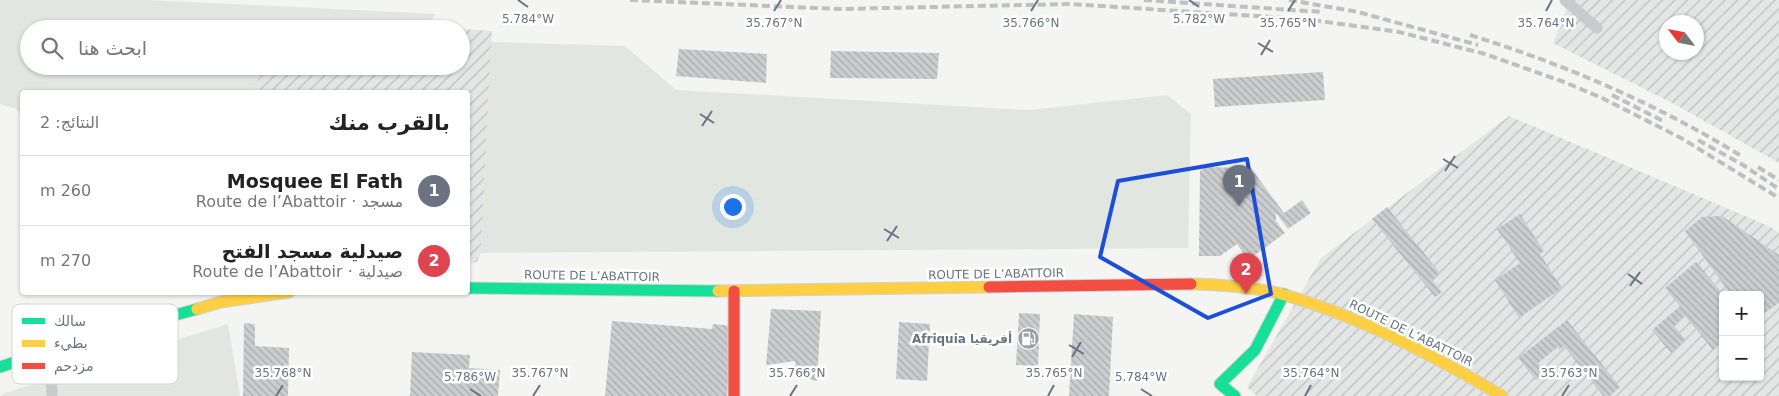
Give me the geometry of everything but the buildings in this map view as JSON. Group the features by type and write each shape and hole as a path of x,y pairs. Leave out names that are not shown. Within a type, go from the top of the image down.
{"main road":[{"name":"ROUTE DE L’ABATTOIR","path":"470,288 734,291 1208,284 1284,294 1357,321 1470,377 1502,396"},
{"path":"734,291 734,396"},
{"path":"1235,396 1220,384 1255,350 1284,294"},
{"path":"178,314 221,302 269,295"},
{"path":"0,367 12,363"}],"street":[{"path":"1565,0 1597,28"}],"highlighted area":[{"path":"1247,159 1271,294 1208,318 1100,257 1118,181"}],"shaded area":[{"path":"0,0 149,0 436,14 430,20 20,20 20,75 260,75 251,90 20,90 20,114 16,109 0,104"},
{"path":"1570,0 1779,0 1779,163 1674,104 1553,43"},
{"path":"470,30 492,31 481,253 477,262 470,263 470,90 251,90 260,75 470,75"},
{"path":"491,42 625,46 676,90 1029,110 1167,95 1191,114 1188,248 481,253"},
{"path":"1509,116 1771,227 1779,233 1779,396 1257,396 1247,387 1321,258"},
{"path":"228,324 240,396 0,396 34,384 178,384 178,339"}],"railway":[{"path":"630,0 841,9 1069,4 1305,19 1399,32 1485,54 1564,82 1602,98 1681,138 1779,198"},
{"path":"1144,0 1322,12"},
{"path":"1289,0 1358,12 1478,45"},
{"path":"1470,35 1541,59 1610,87 1678,120 1743,157"},
{"path":"1612,95 1665,122"},
{"path":"1698,140 1743,165 1779,189"},
{"path":"1758,167 1779,180"}],"traffic: fast":[{"path":"470,288 718,291"},
{"path":"1235,396 1220,384 1255,350 1284,294"},
{"path":"178,314 197,309"},
{"path":"0,367 12,363"}],"traffic: slow":[{"path":"1191,284 1264,290 1341,314 1424,352 1502,396"},
{"path":"718,291 989,287"},
{"path":"197,309 221,302 269,295"}],"traffic: jam":[{"path":"989,287 1191,284"},
{"path":"734,291 734,396"}],"place":[{"name":"Mosquee El Fath","path":"1239,206"},
{"name":"صيدلية مسجد الفتح","path":"1246,294"},
{"name":"Afriquia أفريقيا","path":"1028,339"}]}
